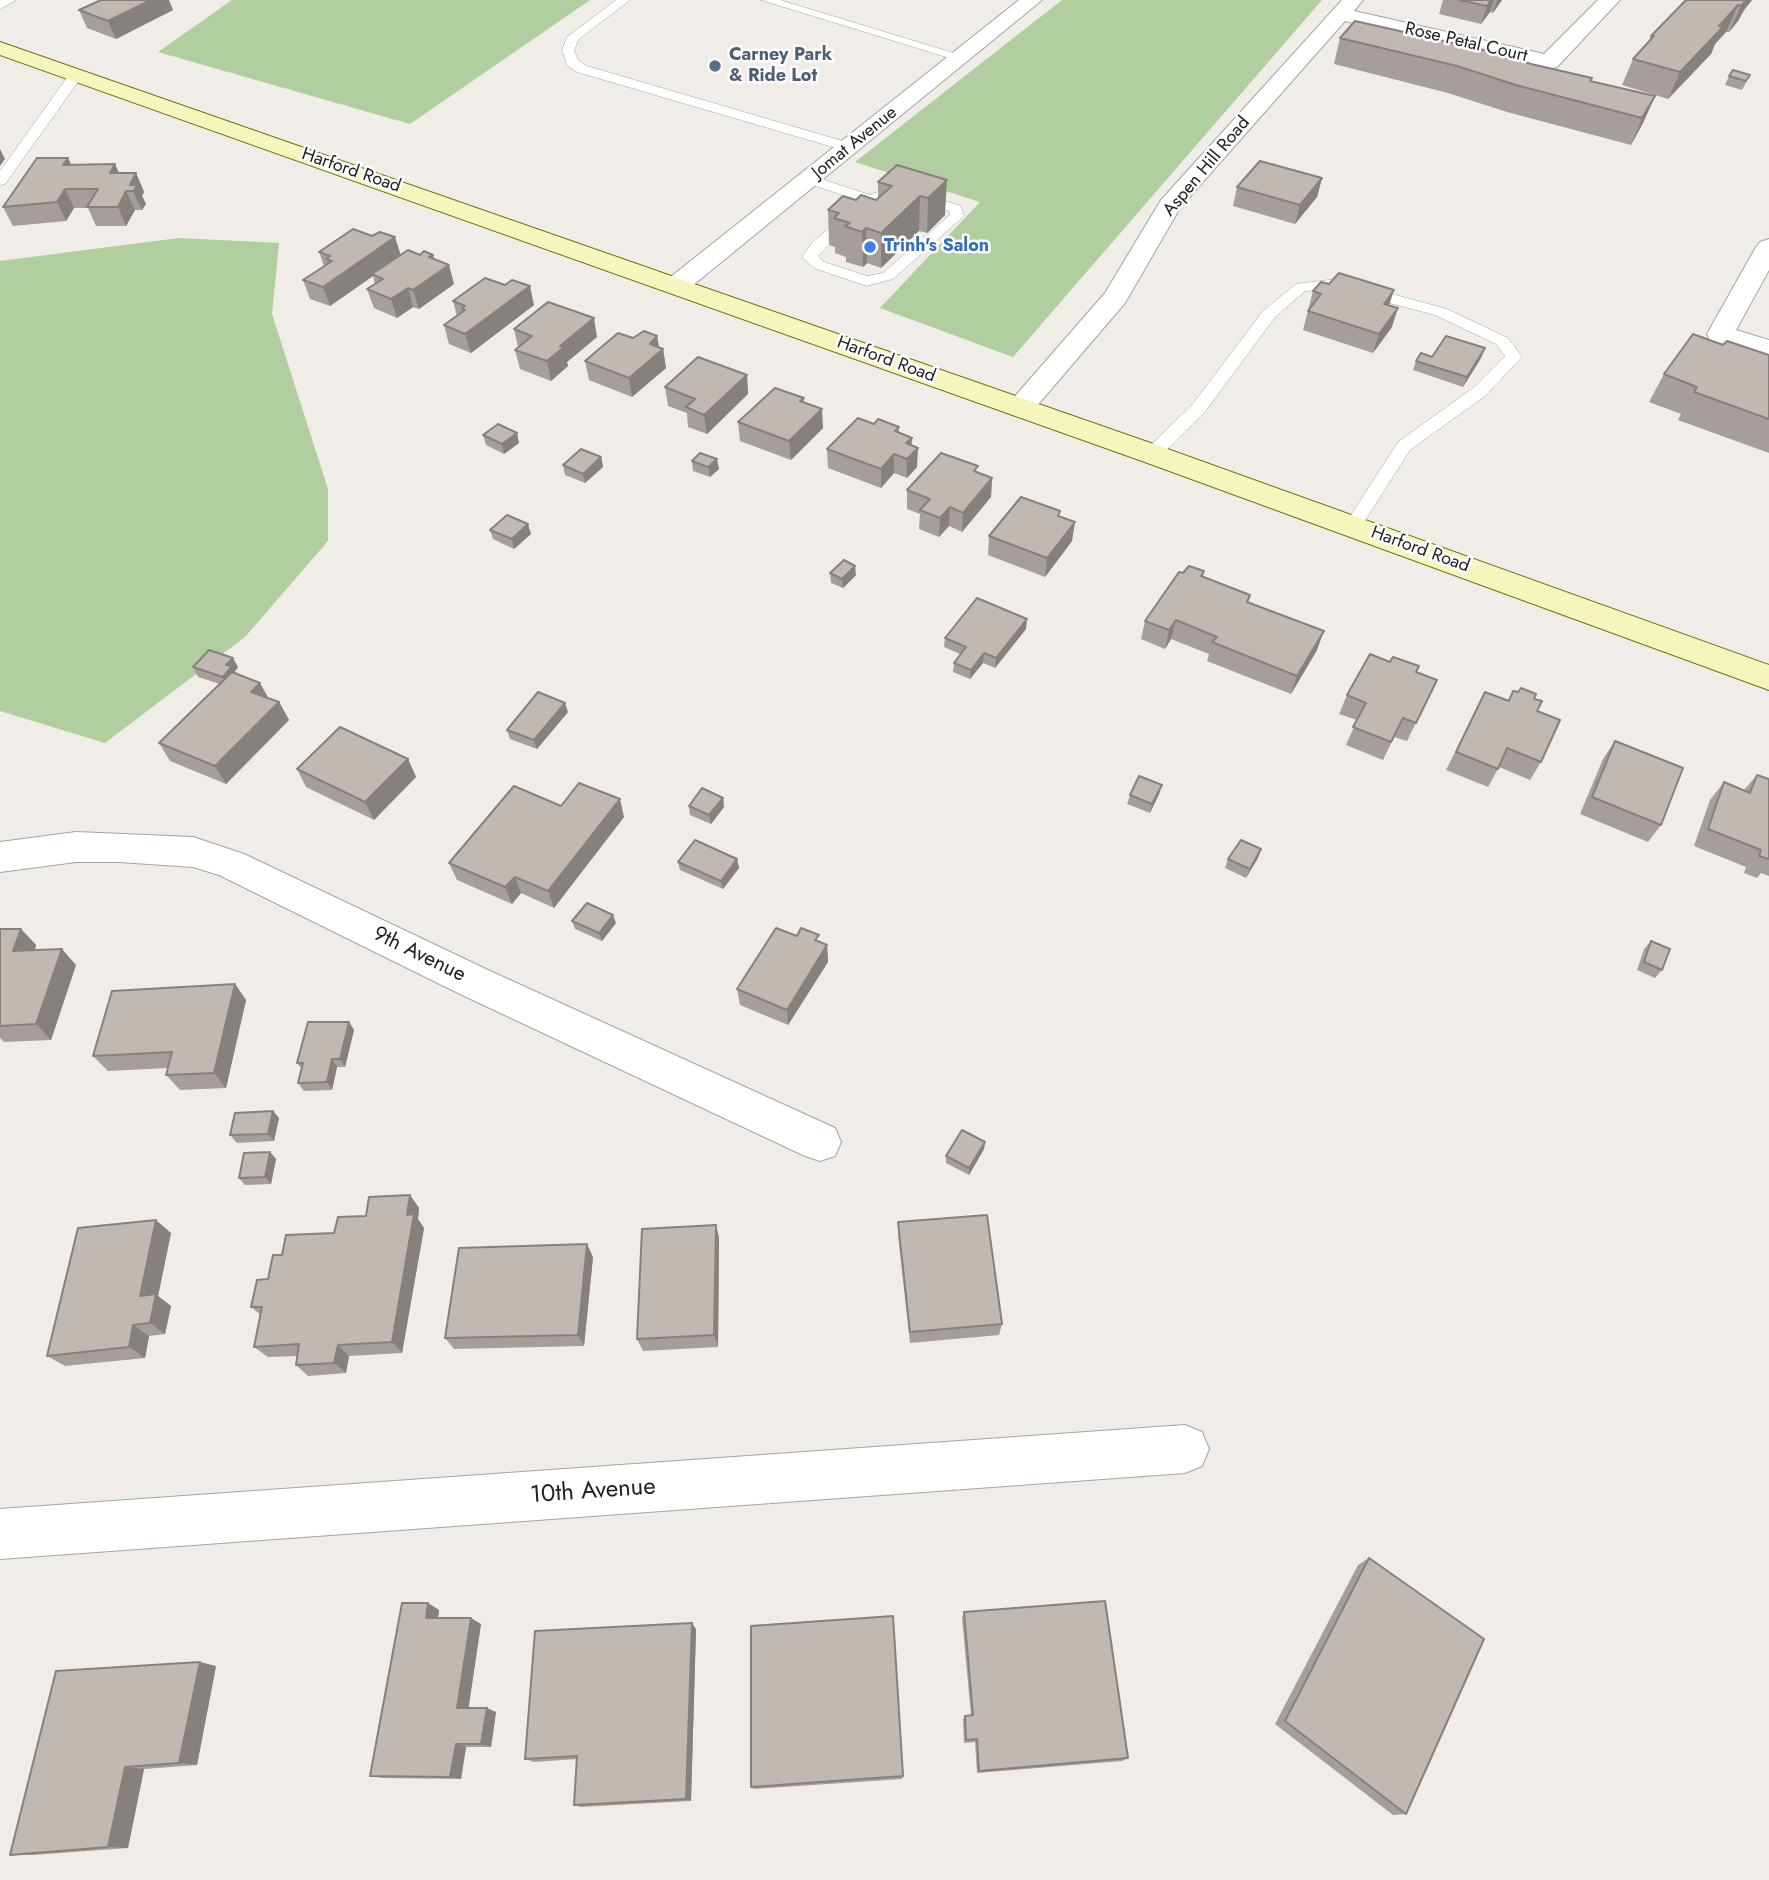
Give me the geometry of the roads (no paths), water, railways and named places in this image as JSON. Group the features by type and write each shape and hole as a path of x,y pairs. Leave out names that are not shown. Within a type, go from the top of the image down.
{"main road":[{"name":"Harford Road","path":"0,48 1152,454 1769,678"}],"street":[{"name":"Jomat Avenue","path":"677,285 1032,0"},
{"name":"Rose Petal Court","path":"1346,7 1549,62 1610,0"},
{"name":"Aspen Hill Road","path":"1020,408 1116,298 1170,205 1346,7"},
{"path":"1769,247 1720,334 1769,349"},
{"name":"9th Avenue","path":"0,857 76,847 119,847 193,852 231,864 474,982 820,1142"},
{"name":"10th Avenue","path":"0,1534 1185,1449"}],"lane":[{"path":"0,5 10,0"},
{"path":"624,0 573,37 568,50 572,62 583,69 848,148"},
{"path":"767,0 961,57"},
{"path":"0,181 76,75"},
{"path":"809,179 871,200 898,191 945,204 956,209 957,216 888,276 876,280 866,281 819,265 810,257 817,246 871,200"},
{"path":"1152,454 1198,409 1269,314 1301,287 1337,284 1441,312 1502,341 1514,357 1479,392 1404,446 1353,526"}],"place":[{"name":"Carney Park & Ride Lot","path":"715,66"},
{"name":"Trinh's Salon","path":"870,247"}]}
